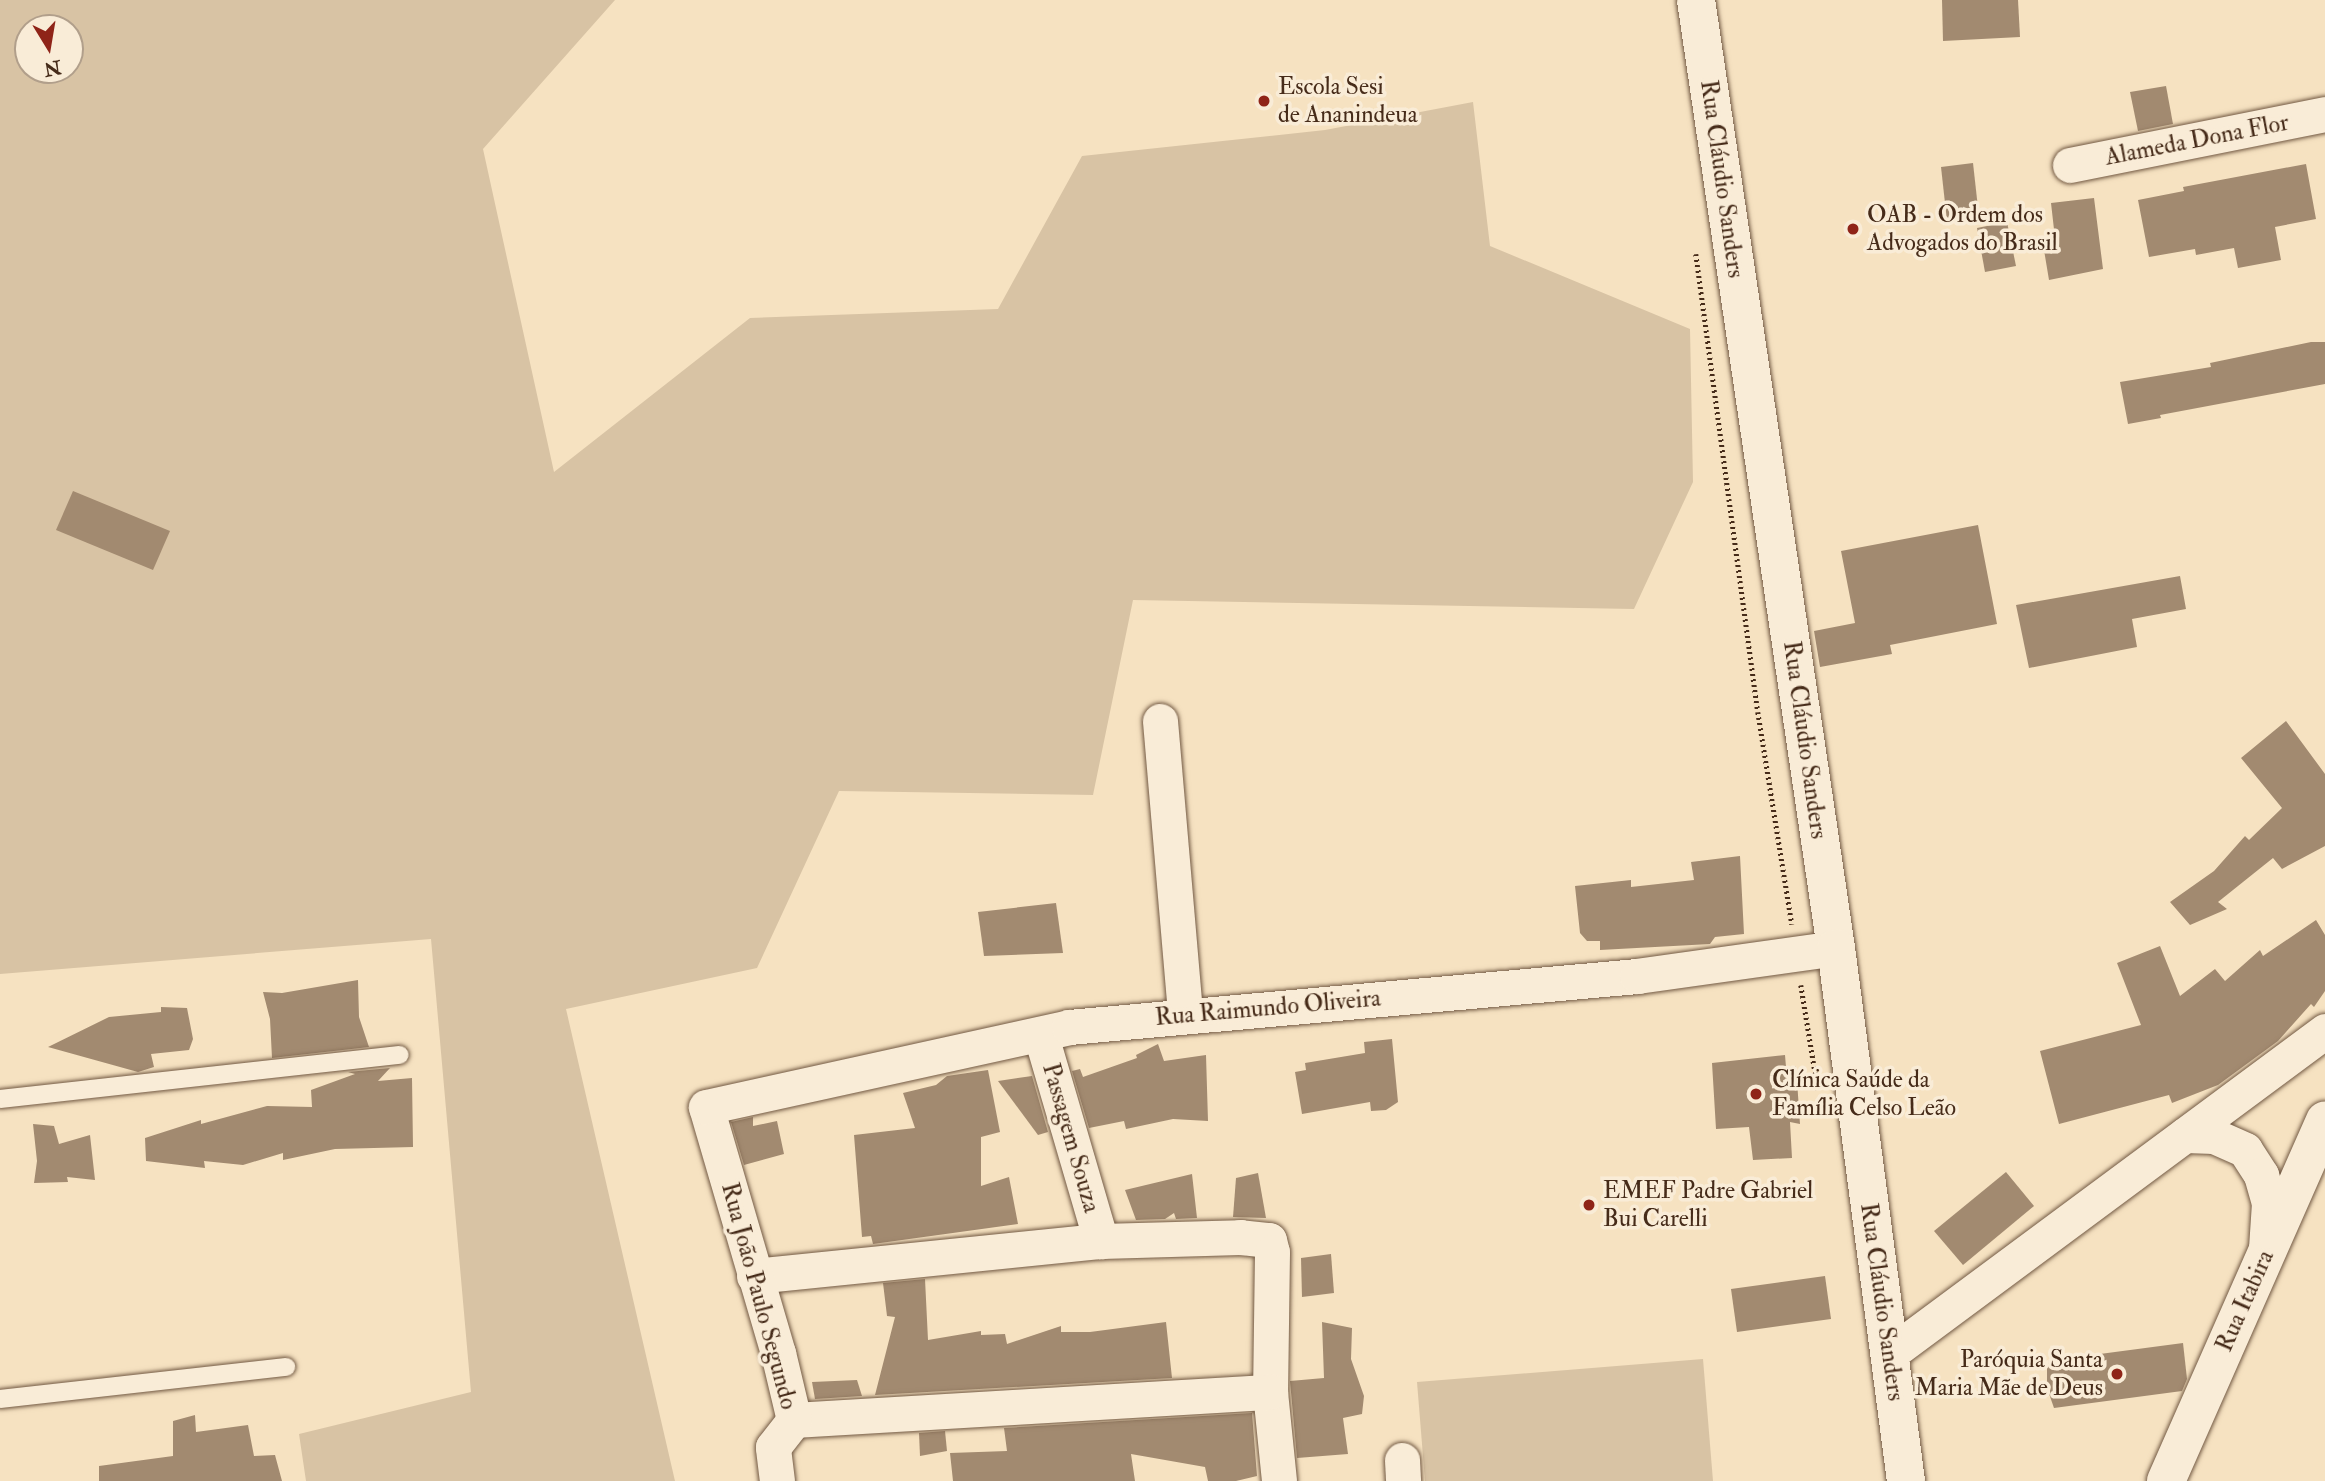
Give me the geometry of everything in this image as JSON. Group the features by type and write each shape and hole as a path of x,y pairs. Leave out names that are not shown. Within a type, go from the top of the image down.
{"main road":[{"name":"Rua Cláudio Sanders","path":"1696,0 1836,948 1906,1481"},
{"name":"Rua Itabira","path":"2166,1481 2325,1121"}],"street":[{"name":"Alameda Dona Flor","path":"2070,165 2325,114"},
{"path":"1160,721 1185,1015"},
{"name":"Rua Raimundo Oliveira","path":"706,1107 1041,1036 1069,1027 1637,976 1836,948"},
{"path":"1888,1355 2325,1031"},
{"name":"Passagem Souza","path":"1041,1036 1101,1241"},
{"name":"Rua João Paulo Segundo","path":"706,1107 778,1353 794,1420 772,1447 777,1481"},
{"path":"2185,1136 2214,1136 2245,1150 2261,1175 2269,1203 2266,1255"},
{"path":"754,1276 1101,1241 1240,1237 1269,1240 1272,1252 1270,1392 1279,1481"},
{"path":"794,1420 1270,1392"}],"lane":[{"path":"0,1099 401,1055"},
{"path":"0,1399 286,1367"}],"path":[{"path":"1695,246 1758,712 1818,1091"}],"shaded area":[{"path":"0,0 615,0 483,149 554,472 750,318 998,309 1082,156 1325,130 1473,102 1490,246 1690,329 1693,482 1634,609 1133,600 1093,795 839,791 757,968 566,1009 675,1481 306,1481 299,1434 471,1392 431,939 0,974"},
{"path":"1703,1359 1713,1481 1425,1481 1417,1382"}],"building":[{"path":"1942,0 2018,0 2020,37 1943,41"},
{"path":"2166,86 2173,124 2138,131 2130,92"},
{"path":"1973,163 1979,217 1947,221 1941,167"},
{"path":"2306,164 2316,219 2275,227 2281,260 2238,268 2234,248 2196,255 2195,249 2149,257 2138,200 2184,191 2183,187"},
{"path":"2094,198 2103,269 2049,280 2044,250 2056,247 2051,203"},
{"path":"2007,222 2016,266 1985,272 1977,228"},
{"path":"2311,342 2325,342 2325,384 2160,415 2161,418 2128,424 2120,382 2211,367 2210,363"},
{"path":"73,491 170,531 153,570 56,530"},
{"path":"1978,525 1997,624 1890,645 1892,654 1820,667 1814,631 1855,623 1841,551"},
{"path":"2180,576 2186,609 2132,619 2137,647 2029,668 2016,605"},
{"path":"2286,721 2325,774 2325,846 2282,869 2273,858 2218,902 2227,909 2190,925 2170,902 2214,871 2245,836 2249,840 2282,808 2241,758"},
{"path":"1740,856 1744,934 1715,937 1710,944 1600,950 1600,941 1587,941 1580,933 1575,886 1631,880 1631,887 1694,880 1691,862"},
{"path":"1056,903 1063,953 984,956 978,912"},
{"path":"2316,920 2325,935 2325,991 2314,1007 2311,1004 2278,1041 2218,1085 2172,1103 2169,1095 2059,1124 2040,1051 2141,1025 2117,963 2160,946 2180,996 2215,969 2225,981 2260,950 2263,956"},
{"path":"358,980 359,1017 369,1047 272,1058 270,1019 263,992 282,993"},
{"path":"161,1007 187,1008 193,1039 189,1050 151,1054 154,1067 138,1072 48,1047 109,1017 161,1012"},
{"path":"1392,1039 1398,1102 1386,1110 1371,1111 1370,1102 1302,1114 1295,1072 1306,1070 1305,1063 1365,1053 1364,1042"},
{"path":"1158,1044 1164,1061 1206,1055 1208,1121 1173,1119 1126,1129 1124,1121 1089,1128 1072,1071 1080,1069 1083,1077 1137,1058 1136,1055"},
{"name":"Clínica Saúde da Família Celso Leão","path":"1785,1055 1786,1067 1796,1066 1800,1124 1790,1122 1792,1158 1753,1160 1749,1127 1716,1129 1712,1063"},
{"path":"390,1068 378,1081 412,1078 413,1147 335,1149 283,1160 283,1153 243,1165 204,1161 205,1168 146,1161 145,1138 201,1120 201,1124 267,1106 312,1107 311,1090 355,1074 348,1072"},
{"path":"988,1070 1000,1132 981,1137 981,1186 1009,1177 1018,1224 873,1244 871,1236 862,1237 854,1135 915,1128 903,1093 936,1085 947,1076"},
{"path":"1032,1076 1048,1132 1038,1135 998,1081"},
{"path":"753,1117 753,1126 777,1121 784,1154 744,1165 731,1122"},
{"path":"33,1124 54,1126 59,1144 90,1135 95,1180 67,1177 68,1182 34,1183 37,1161"},
{"path":"2006,1172 2034,1206 1963,1265 1934,1231"},
{"path":"1258,1173 1266,1218 1233,1217 1236,1178"},
{"path":"1192,1174 1197,1218 1176,1219 1174,1213 1165,1219 1136,1220 1125,1190"},
{"path":"1331,1254 1334,1293 1302,1297 1301,1258"},
{"path":"1825,1276 1831,1319 1737,1332 1731,1289"},
{"path":"925,1279 928,1340 981,1331 981,1335 1005,1334 1007,1344 1061,1326 1061,1332 1090,1332 1166,1322 1172,1378 875,1395 895,1317 887,1316 883,1283"},
{"path":"1322,1322 1352,1328 1351,1359 1364,1396 1362,1414 1343,1418 1348,1454 1297,1458 1290,1381 1324,1378"},
{"name":"Paróquia Santa Maria Mãe de Deus","path":"2183,1343 2187,1379 2182,1391 2054,1408 2047,1388 2047,1361"},
{"path":"857,1380 862,1396 815,1399 812,1382"},
{"path":"1252,1413 1257,1476 1236,1481 1208,1481 1205,1467 1131,1454 1135,1481 953,1481 950,1453 1007,1451 1004,1428"},
{"path":"195,1415 196,1432 248,1425 254,1456 275,1455 282,1481 99,1481 99,1466 173,1456 173,1421"},
{"path":"945,1431 947,1451 920,1456 919,1433"}],"place":[{"name":"Escola Sesi de Ananindeua","path":"1264,101"},
{"name":"OAB - Ordem dos Advogados do Brasil","path":"1853,229"},
{"name":"Clínica Saúde da Família Celso Leão","path":"1756,1094"},
{"name":"EMEF Padre Gabriel Bui Carelli","path":"1589,1205"},
{"name":"Paróquia Santa Maria Mãe de Deus","path":"2117,1374"}]}
